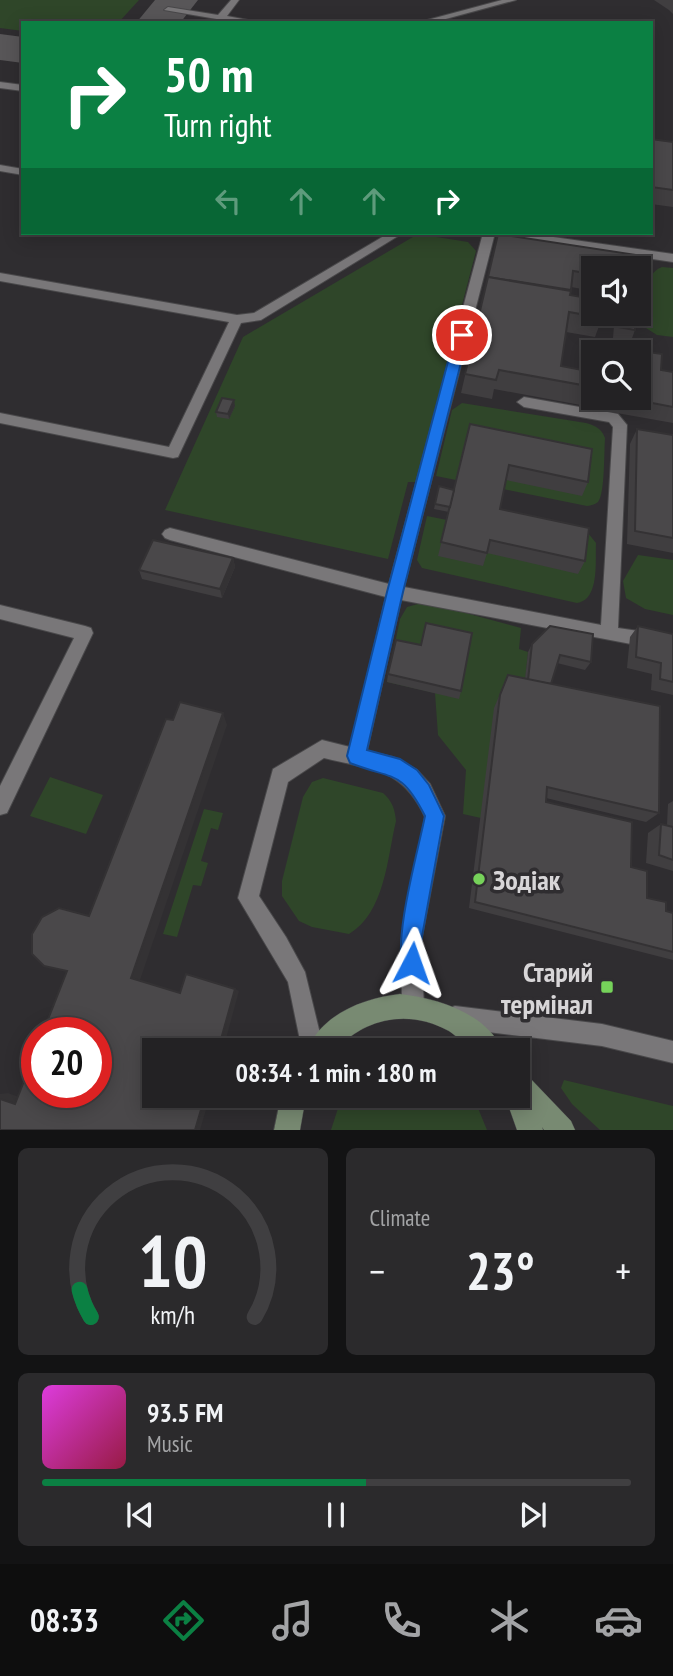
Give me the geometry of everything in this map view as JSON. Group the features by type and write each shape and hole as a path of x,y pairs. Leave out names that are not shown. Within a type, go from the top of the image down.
{"main road":[{"path":"331,1038 344,1025 379,1009 413,1006 448,1016 479,1038"},
{"path":"530,1097 562,1130"},
{"path":"287,1130 292,1108"},
{"path":"522,1108 530,1130"}],"lane":[{"path":"221,17 235,0"},
{"path":"437,21 512,0"},
{"path":"168,10 247,21"},
{"path":"0,85 21,88"},
{"path":"0,168 21,172"},
{"path":"0,277 237,319 257,317 394,235"},
{"path":"357,756 395,592 488,235"},
{"path":"516,235 673,258"},
{"path":"0,418 173,453 237,319"},
{"path":"524,402 613,418 620,425 609,634"},
{"path":"170,534 395,592 673,644"},
{"path":"0,612 85,633 0,806"},
{"path":"310,1038 298,979 279,944 248,898 280,776 322,749 393,765 423,791 435,816 411,942 413,1006"},
{"path":"448,1016 602,1035 673,1052"}],"green space":[{"path":"0,0 139,0 120,21 21,21 21,31 0,28"},
{"path":"416,235 468,242 476,251 416,482 408,482 388,559 165,510 243,337"},
{"path":"662,267 673,268 673,337 657,335 646,328 651,326 651,276"},
{"path":"462,403 586,423 602,432 605,438 604,472 598,502 587,506 503,489 498,511 588,533 596,543 596,569 590,595 584,600 577,603 422,568 417,560 427,516 447,520 456,480 436,476 452,410"},
{"path":"638,555 673,560 673,615 645,609 626,598 623,581"},
{"path":"425,602 521,628 519,649 528,652 524,692 481,818 463,814 466,770 438,735 435,693 387,682 400,619 407,607"},
{"path":"50,777 103,795 86,834 30,816"},
{"path":"323,778 383,793 391,802 396,817 387,868 377,899 361,924 349,934 312,927 299,921 282,896 282,881 303,797 312,782"},
{"path":"204,809 223,813 218,830 211,828 201,861 208,863 201,886 193,885 177,937 163,934"},
{"path":"564,1080 673,1106 673,1130 600,1130 572,1104 561,1088"},
{"path":"338,1108 478,1108 487,1130 331,1130"}],"building":[{"path":"653,139 673,142 673,190 653,187"},
{"path":"498,235 643,256 581,256 581,272 573,271 571,290 488,277"},
{"path":"488,277 571,291 570,295 581,297 581,314 569,312 561,366 581,370 581,385 499,370 496,380 465,374"},
{"path":"618,326 635,326 635,330"},
{"path":"651,352 662,354 661,370 673,372 673,407 651,403"},
{"path":"222,398 234,400 228,414 216,412"},
{"path":"470,424 592,449 588,482 509,465 500,509 589,528 585,561 490,540 487,553 441,542"},
{"path":"637,429 673,435 673,538 635,531"},
{"path":"439,486 454,490 450,507 435,504"},
{"path":"153,540 233,558 220,589 139,570"},
{"path":"426,623 472,633 461,691 388,674 396,640 421,645"},
{"path":"550,626 593,634 591,662 560,655 551,684 528,680 532,644"},
{"path":"638,626 673,634 673,682 660,679 661,663 636,657"},
{"path":"508,675 660,706 659,813 547,787 546,802 632,822 631,867 647,871 647,898 666,902 666,911 673,913 673,952 475,902 500,695"},
{"path":"180,702 223,713 131,978 180,993 186,974 235,989 221,1038 142,1038 142,1108 201,1108 195,1130 0,1130 0,1099 15,1104 21,1089 21,1108 112,1108 112,1017 49,1017 67,971 44,966 32,954 32,934 42,917 59,908 89,916 166,719 173,720"},
{"path":"661,824 673,827 673,860 659,855"}],"taxiway":[{"path":"159,21 177,0"},
{"path":"0,47 21,50"}],"place":[{"name":"Зодіак","path":"479,879"},
{"name":"Старий термінал","path":"607,987"}],"route":[{"path":"412,963 411,942 435,816 423,791 410,777 393,765 357,756 395,592 462,335"}]}
